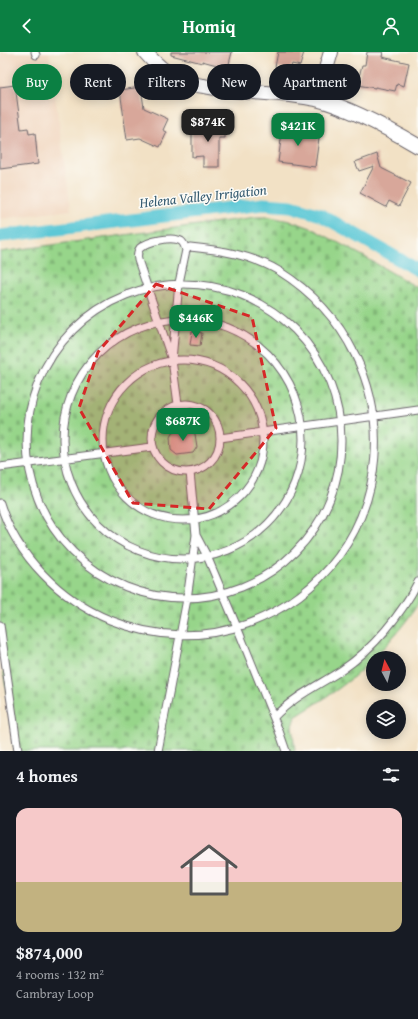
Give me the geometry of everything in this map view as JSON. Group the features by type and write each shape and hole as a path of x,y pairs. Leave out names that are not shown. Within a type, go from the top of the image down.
{"street":[{"path":"145,52 157,66 181,82 220,90 269,94"},
{"path":"327,64 331,52"},
{"path":"320,100 353,112 418,146"}],"lane":[{"path":"172,360 179,283 186,250 181,241 173,239 151,242 141,248 137,253 138,260 172,360 178,404"},
{"path":"0,504 14,536 30,560 49,581 72,599 96,614 123,625 151,632 180,635 219,632 238,627 263,618 288,605 310,588 330,569 346,547 360,523 372,491 376,471 379,444 377,416 371,386 360,358 349,338 326,308 303,287 278,270 250,258 220,250 190,247 186,250"},
{"path":"179,283 204,284 256,302 288,323 314,351 332,385 341,422 342,454 335,486 323,516 305,543 281,566 253,583 223,593 187,599 154,596 123,587 94,571 69,550 49,524 35,494 28,463 26,434 30,405 40,378 54,352 72,330 95,312 120,297 147,287 179,283"},
{"path":"176,320 202,321 218,325 244,337 262,350 284,375 292,390 298,406 303,439 302,456 292,488 284,503 263,529 234,548 219,554 192,559 170,558 141,552 114,538 92,518 83,506 69,479 64,458 64,419 73,390 80,377 99,353 124,335 137,329 159,322 176,320"},
{"path":"172,360 204,362 220,368 233,377 245,388 254,401 264,432 263,453 257,472 247,490 232,504 214,514 195,520 174,520 154,515 136,505 121,491 110,473 104,453 103,432 106,418 118,392 133,377 152,366 172,360"},
{"path":"178,404 189,404 199,406 207,411 217,423 220,438 219,448 212,461 199,470 180,472 166,466 156,456 152,447 151,436 154,425 160,415 167,408 178,404"},
{"path":"220,438 418,410"},
{"path":"0,466 152,447"},
{"path":"158,751 187,599 196,535 190,472"},
{"path":"196,535 207,556 238,627 286,751"},
{"path":"274,717 281,710 316,685 342,670 360,656 406,604 418,582"},
{"path":"0,625 18,751"}],"highlighted area":[{"path":"156,284 252,317 276,428 209,509 133,503 79,408 98,352"}],"shaded area":[{"path":"0,52 49,52 51,64 12,64 12,100 56,100 71,210 0,219"}],"green space":[{"path":"256,217 271,217 294,222 311,228 418,288 418,604 396,634 381,651 366,651 366,666 360,672 324,699 295,717 292,726 295,751 14,751 0,645 0,252"}],"building":[{"path":"171,52 232,52 229,64 213,64 202,61 202,63 171,55"},
{"path":"278,52 304,52 301,64 276,64"},
{"path":"367,52 383,52 382,57 409,63 404,86 397,84 395,91 361,86 361,69 362,65 365,65"},
{"path":"12,85 12,100 17,100 21,129 28,128 29,134 35,133 38,164 0,169 0,87"},
{"path":"134,88 134,100 143,100 144,108 168,119 163,130 167,132 160,147 140,138 127,140 121,100 126,100 126,89"},
{"path":"205,123 225,123 225,138 219,138 219,167 203,167 203,156 192,157 192,128 206,128"},
{"path":"283,125 303,127 302,136 319,138 315,167 278,162"},
{"path":"377,154 381,168 411,183 399,206 389,201 386,207 360,193 374,166 359,171 355,162"},
{"path":"192,331 202,333 200,346 190,345"},
{"path":"188,428 195,434 197,447 193,453 177,455 171,450 170,437 174,430"}],"waterway":[{"name":"Helena Valley Irrigation","path":"0,236 263,204 291,206 321,215 418,270"}]}
